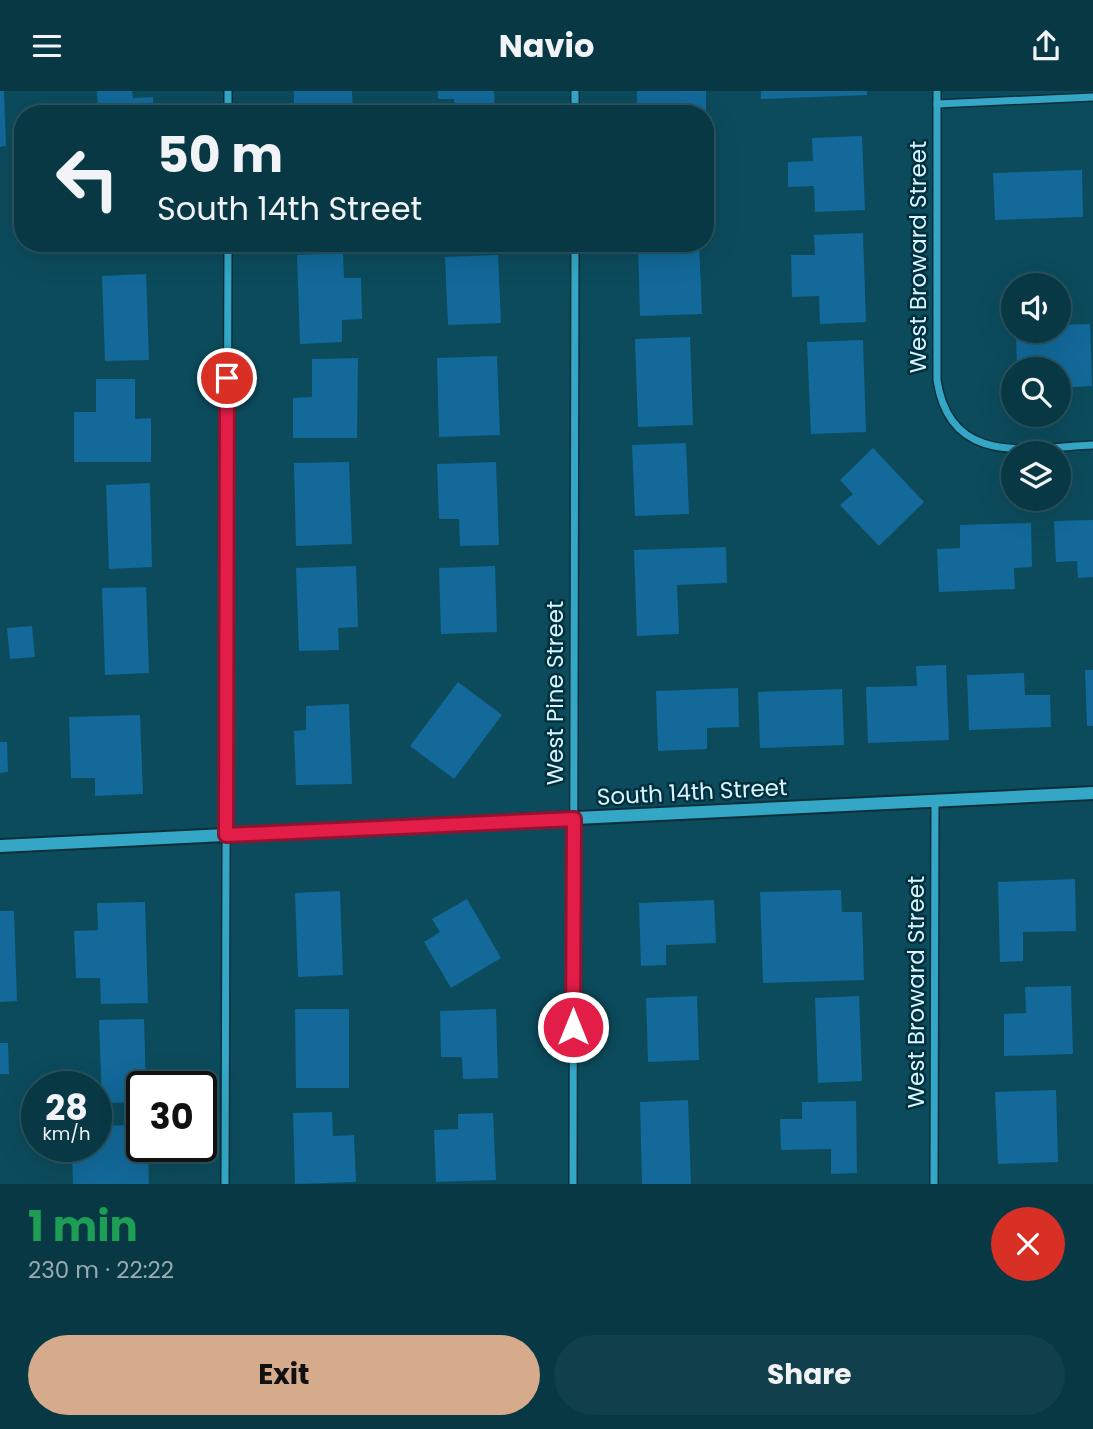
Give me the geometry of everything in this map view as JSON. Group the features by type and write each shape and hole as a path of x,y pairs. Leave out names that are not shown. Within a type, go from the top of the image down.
{"street":[{"name":"West Broward Street","path":"937,91 937,380 940,401 950,421 966,436 986,446 1008,449 1093,445"},
{"path":"937,104 1093,97"},
{"path":"225,1184 228,252"},
{"name":"West Pine Street","path":"573,1184 575,252"},
{"name":"South 14th Street","path":"0,846 1093,793"},
{"name":"West Broward Street","path":"934,1184 935,801"}],"building":[{"path":"0,91 4,91 6,146 0,147"},
{"path":"97,91 132,91 133,98 153,97 153,105 98,105"},
{"path":"294,91 352,91 353,105 294,105"},
{"path":"438,91 494,91 495,105 454,105 454,99 438,99"},
{"path":"637,91 706,91 706,105 637,105"},
{"path":"761,91 867,91 867,95 761,99"},
{"path":"862,136 865,210 815,212 814,186 788,187 788,162 813,161 812,138"},
{"path":"1082,170 1083,217 995,220 993,173"},
{"path":"863,233 866,322 820,324 819,296 792,297 791,255 815,255 814,235"},
{"path":"90,252 151,253 90,254"},
{"path":"638,252 699,252 702,314 640,316"},
{"path":"343,253 344,278 361,278 362,319 342,320 342,342 300,344 297,255"},
{"path":"498,255 501,323 448,325 445,257"},
{"path":"146,274 149,360 105,361 102,276"},
{"path":"1090,324 1092,386 1071,387 1071,357 1017,357 1016,343 1071,343 1071,325"},
{"path":"690,337 693,425 638,427 635,339"},
{"path":"863,340 866,432 811,434 807,342"},
{"path":"497,356 500,435 439,437 437,358"},
{"path":"358,358 357,438 293,438 293,398 312,397 312,359"},
{"path":"96,379 135,379 135,419 151,418 151,462 74,462 74,412 96,412"},
{"path":"686,443 689,514 635,516 632,445"},
{"path":"873,448 924,502 879,546 840,505 853,494 840,480"},
{"path":"349,462 352,544 296,546 294,463"},
{"path":"496,462 499,545 460,546 459,519 439,519 437,464"},
{"path":"150,483 152,567 109,569 106,485"},
{"path":"1093,520 1093,577 1078,578 1077,561 1056,562 1054,521"},
{"path":"1031,523 1032,567 1014,568 1015,589 939,592 937,549 960,548 960,525"},
{"path":"726,547 727,583 677,585 679,634 637,636 634,550"},
{"path":"356,566 358,627 338,628 339,650 299,651 296,568"},
{"path":"495,566 497,632 441,634 439,568"},
{"path":"146,587 149,673 105,675 102,588"},
{"path":"32,626 35,657 10,659 7,628"},
{"path":"946,665 949,740 868,743 866,687 917,686 916,666"},
{"path":"1085,670 1093,670 1093,726 1087,726"},
{"path":"1024,673 1025,695 1050,695 1051,727 969,730 967,675"},
{"path":"458,682 502,715 454,779 410,746"},
{"path":"738,688 739,727 707,728 707,749 658,751 656,691"},
{"path":"842,689 844,745 760,748 758,692"},
{"path":"349,704 352,784 296,785 294,731 306,730 306,706"},
{"path":"140,715 143,794 95,796 95,778 71,778 69,717"},
{"path":"0,742 7,742 8,772 0,773"},
{"path":"1075,879 1076,931 1023,932 1023,961 1000,962 998,882"},
{"path":"841,890 842,912 862,912 864,980 763,983 760,892"},
{"path":"340,891 343,975 298,977 295,893"},
{"path":"467,899 501,958 451,988 424,942 440,932 432,919"},
{"path":"714,900 716,943 666,945 666,965 641,966 639,903"},
{"path":"145,902 148,1003 101,1004 100,978 76,978 74,931 98,930 97,903"},
{"path":"0,911 14,911 17,1001 0,1002"},
{"path":"1071,986 1073,1054 1004,1056 1004,1014 1026,1013 1025,987"},
{"path":"697,996 699,1060 648,1062 646,998"},
{"path":"859,996 862,1081 818,1083 815,998"},
{"path":"295,1009 349,1009 349,1088 296,1088"},
{"path":"496,1009 498,1078 463,1079 462,1057 441,1057 440,1011"},
{"path":"144,1019 146,1071 126,1071 126,1102 112,1103 112,1071 101,1071 99,1020"},
{"path":"0,1043 8,1043 9,1074 0,1074"},
{"path":"1056,1090 1058,1162 998,1164 995,1092"},
{"path":"688,1100 691,1184 642,1184 640,1102"},
{"path":"856,1101 857,1173 831,1174 831,1149 781,1150 780,1119 802,1119 802,1102"},
{"path":"332,1112 333,1136 354,1135 356,1182 295,1184 293,1113"},
{"path":"493,1113 496,1180 436,1182 434,1130 458,1129 458,1114"},
{"path":"126,1125 126,1162 148,1162 149,1184 73,1184 72,1162 112,1162 112,1126"}],"route":[{"path":"227,378 226,835 574,819 573,1027"}]}
